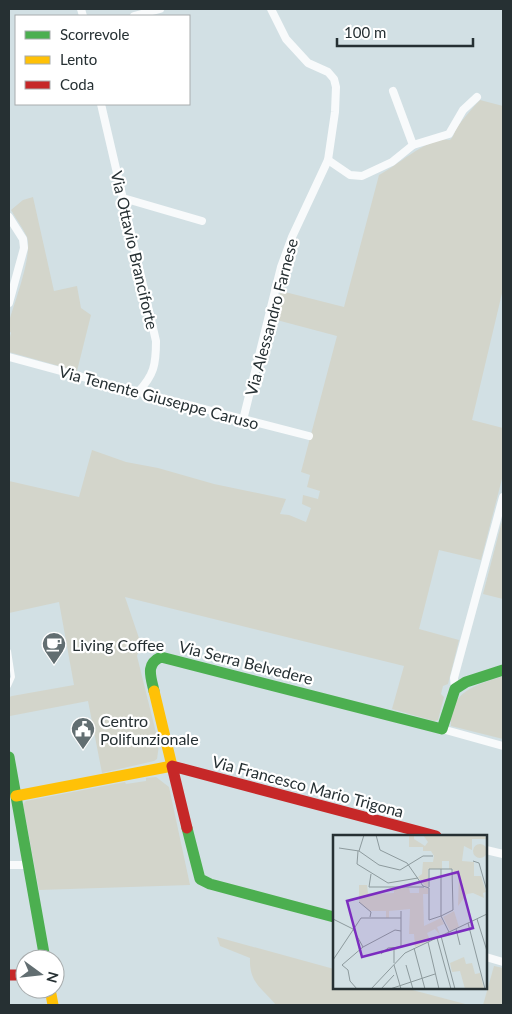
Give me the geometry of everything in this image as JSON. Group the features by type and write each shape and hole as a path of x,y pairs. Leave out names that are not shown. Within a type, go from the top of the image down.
{"street":[{"path":"138,15 160,9"},
{"name":"Via Alessandro Farnese","path":"243,420 281,267 292,237 328,160 336,112 336,87 334,79 328,72 308,63 286,39 272,9"},
{"path":"393,91 413,144"},
{"path":"328,160 350,175 362,176 392,162 413,144 449,134 463,110 477,97"},
{"name":"Via Ottavio Branciforte","path":"101,105 156,341 156,358 150,379 138,392"},
{"path":"123,198 202,221"},
{"path":"9,216 23,239 24,248 10,290 9,303"},
{"name":"Via Tenente Giuseppe Caruso","path":"9,357 309,436"},
{"path":"503,497 454,678 456,689 442,729 503,746"},
{"name":"Via Serra Belvedere","path":"172,766 149,671 155,659 161,657 442,729"},
{"path":"456,689 466,682 503,670"},
{"path":"9,756 43,949"},
{"path":"16,796 172,766 200,879 210,884 333,917"},
{"name":"Via Francesco Mario Trigona","path":"172,766 432,835"},
{"path":"487,850 503,854"},
{"path":"9,865 28,865"},
{"path":"487,957 503,962"}],"lane":[{"path":"9,651 13,677 9,686"}],"shaded area":[{"path":"480,100 503,106 503,289 472,420 503,428 503,475 481,560 439,550 419,629 459,640 448,684 443,686 441,694 444,697 438,720 434,721 392,709 404,666 125,597 141,644 137,656 159,745 157,759 102,773 88,701 10,716 9,697 74,685 59,602 9,613 9,481 79,497 92,450 126,462 158,468 214,484 286,499 280,514 289,515 306,522 311,508 302,504 303,495 318,499 320,491 307,487 310,475 301,472 337,336 273,319 281,291 344,307 379,175 433,142 450,140 458,126"},
{"path":"33,197 54,291 77,286 81,308 91,315 77,371 9,352 11,333 9,322 25,267 28,245 27,237 11,210 23,200"},
{"path":"503,517 503,599 483,594"},
{"path":"503,676 503,739 451,726 451,714 459,697 474,687"},
{"path":"156,777 169,787 190,885 39,890 23,804 26,801 125,782 126,784 146,781 146,778"},
{"path":"217,937 333,969 333,989 409,989 469,1005 276,1005 254,979 250,958 220,946"},
{"path":"494,966 503,968 503,1005 483,1005"}],"traffic: fast":[{"path":"154,691 150,671 153,663 161,657 442,729 455,689 466,682 503,670"},
{"path":"9,757 43,949"},
{"path":"187,828 200,879 210,884 333,917"}],"traffic: slow":[{"path":"16,796 172,766 154,691"},
{"path":"52,999 53,1005"}],"traffic: jam":[{"path":"187,828 172,766 432,835"},
{"path":"9,975 15,975"}],"place":[{"name":"Living Coffee","path":"54,665"},
{"name":"Centro Polifunzionale","path":"83,750"}]}
